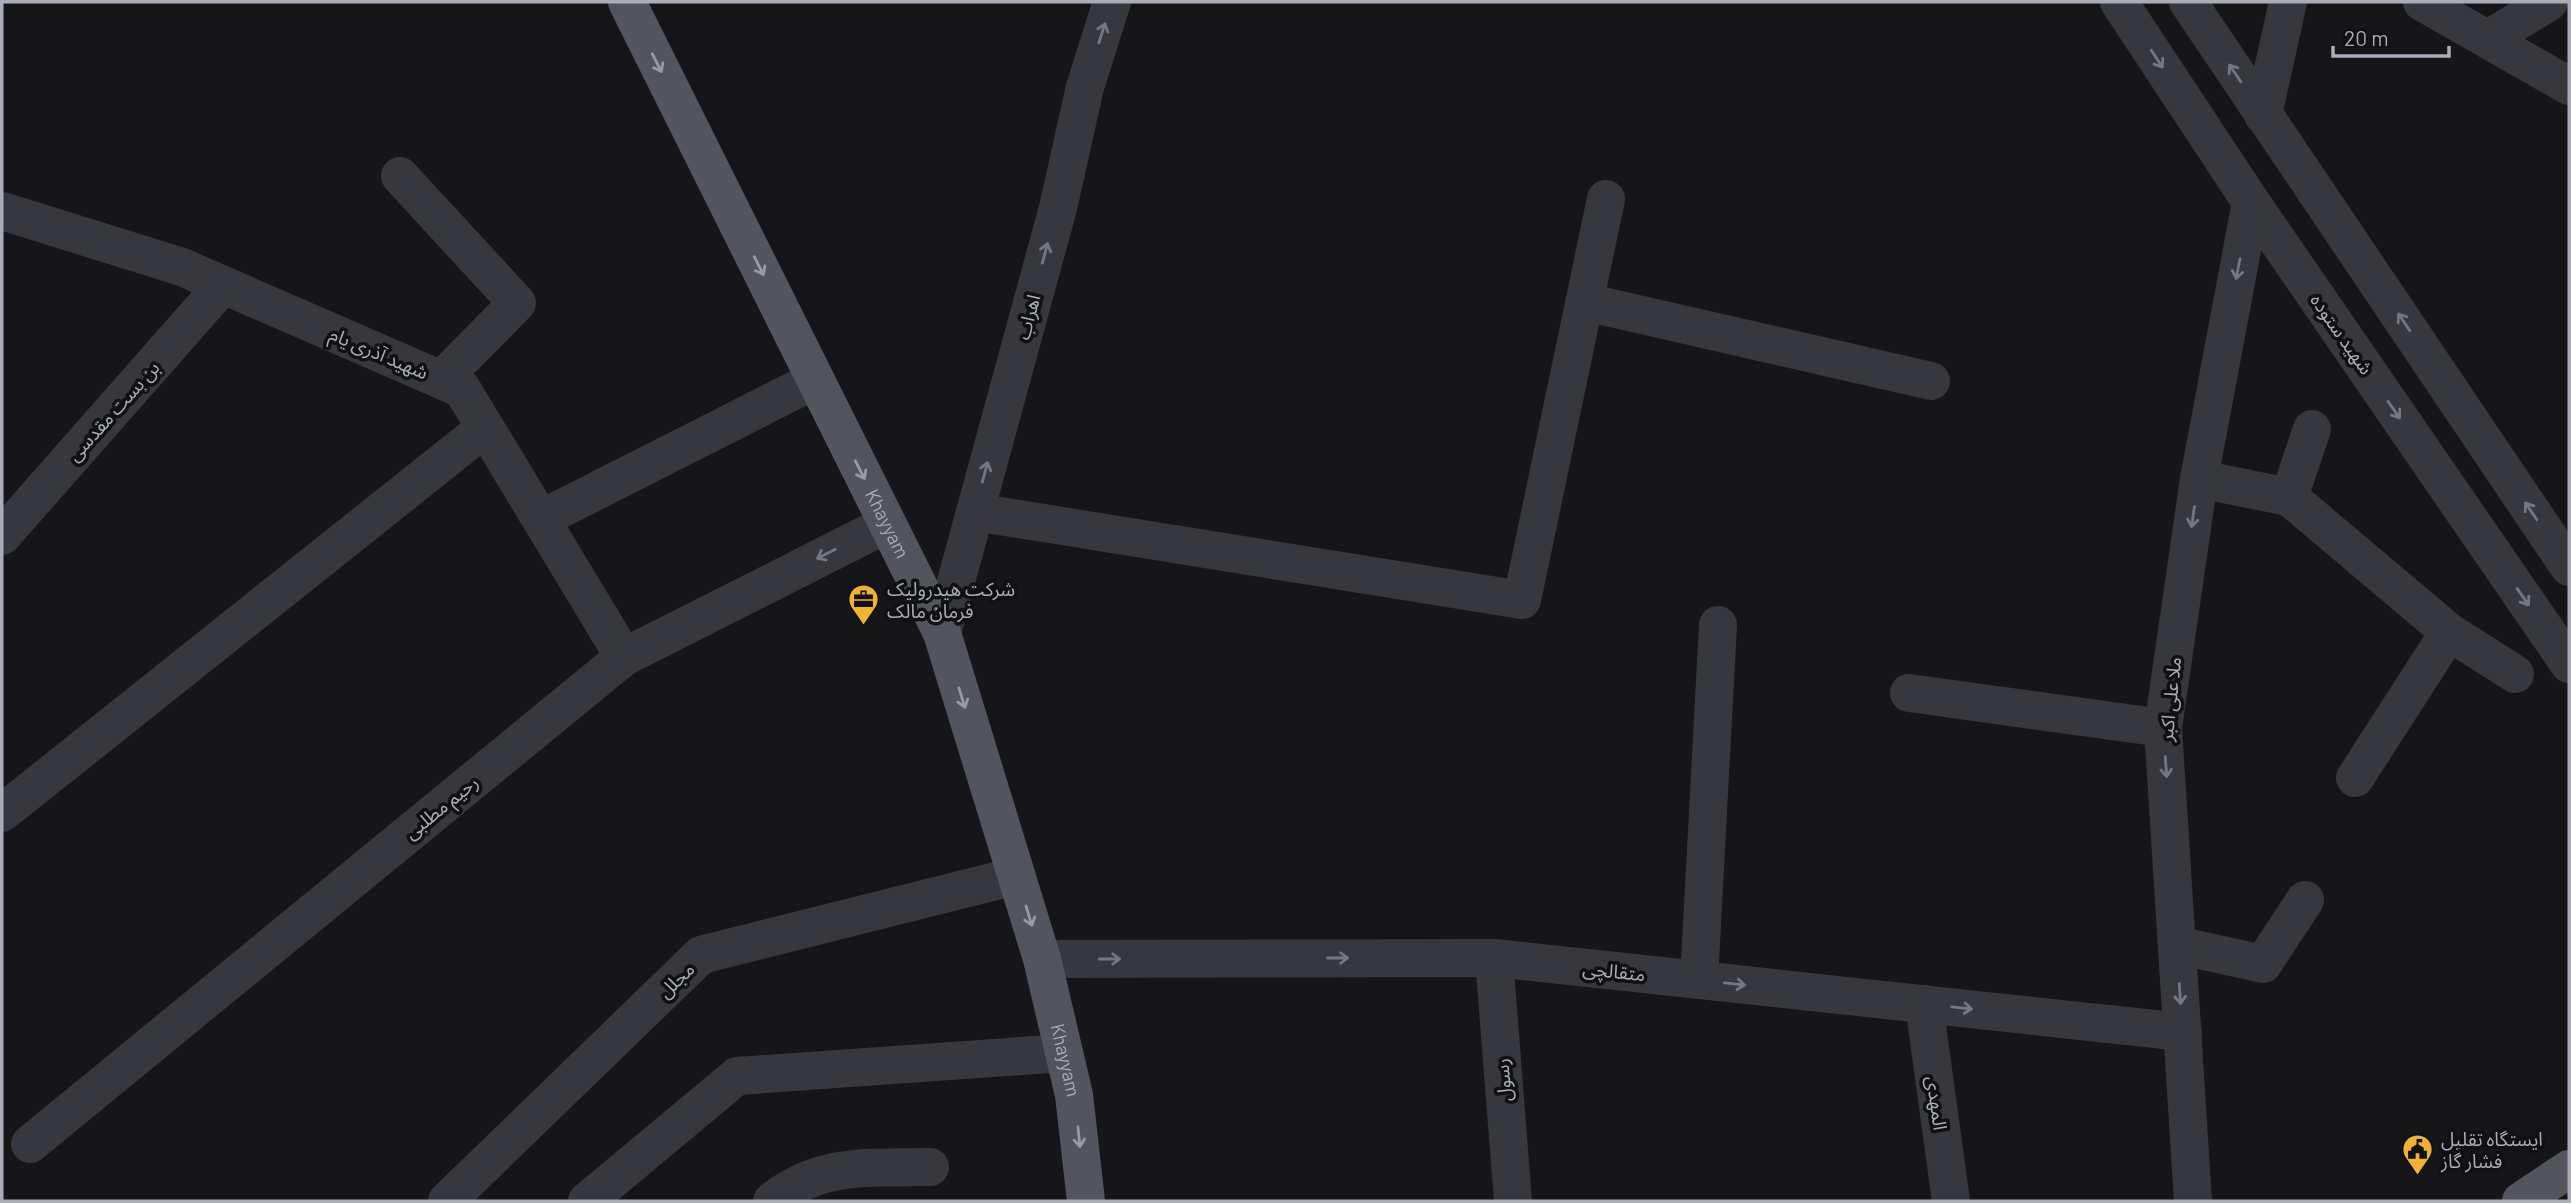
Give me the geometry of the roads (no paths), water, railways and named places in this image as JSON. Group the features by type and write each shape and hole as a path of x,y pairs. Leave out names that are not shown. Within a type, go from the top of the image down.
{"main road":[{"name":"Khayyam","path":"627,2 942,633 1042,959 1074,1095 1086,1201"},
{"path":"2521,1201 2569,1170"}],"street":[{"name":"اهراب","path":"942,633 1058,208 1085,87 1112,2"},
{"name":"شهید ستوده","path":"2119,2 2251,202 2569,664"},
{"path":"2188,2 2569,567"},
{"path":"2263,115 2288,2"},
{"path":"2422,2 2569,86"},
{"path":"2488,39 2549,2"},
{"path":"400,176 517,303 441,380"},
{"path":"975,512 1522,600 1606,199"},
{"name":"ملا علی اکبر","path":"2193,1201 2163,728 2199,479 2251,202"},
{"name":"شهید آذری یام","path":"2,211 182,267 462,389 624,657"},
{"name":"بن بست مقدسی","path":"2,536 223,285"},
{"path":"1585,302 1931,381"},
{"path":"541,519 815,380"},
{"path":"2,813 485,428"},
{"path":"2289,497 2312,429"},
{"path":"2199,479 2289,497 2449,632 2515,674"},
{"name":"رحیم مطلبی","path":"30,1144 624,657 887,524"},
{"path":"1699,980 1718,625"},
{"path":"2356,778 2449,632"},
{"path":"1909,693 2163,728"},
{"name":"مجلل","path":"447,1201 701,955 1016,876"},
{"path":"2177,945 2263,964 2305,900"},
{"name":"متقالچی","path":"1042,959 1494,958 2183,1031"},
{"name":"رسول","path":"1494,958 1513,1201"},
{"name":"المهدی","path":"1924,1004 1951,1201"},
{"path":"587,1201 737,1076 1064,1053"},
{"path":"772,1201 792,1185 842,1169 930,1167"}],"place":[{"name":"شرکت هیدرولیک فرمان مالک","path":"864,627"},
{"name":"ایستگاه تقلیل فشار گاز","path":"2418,1177"}]}
